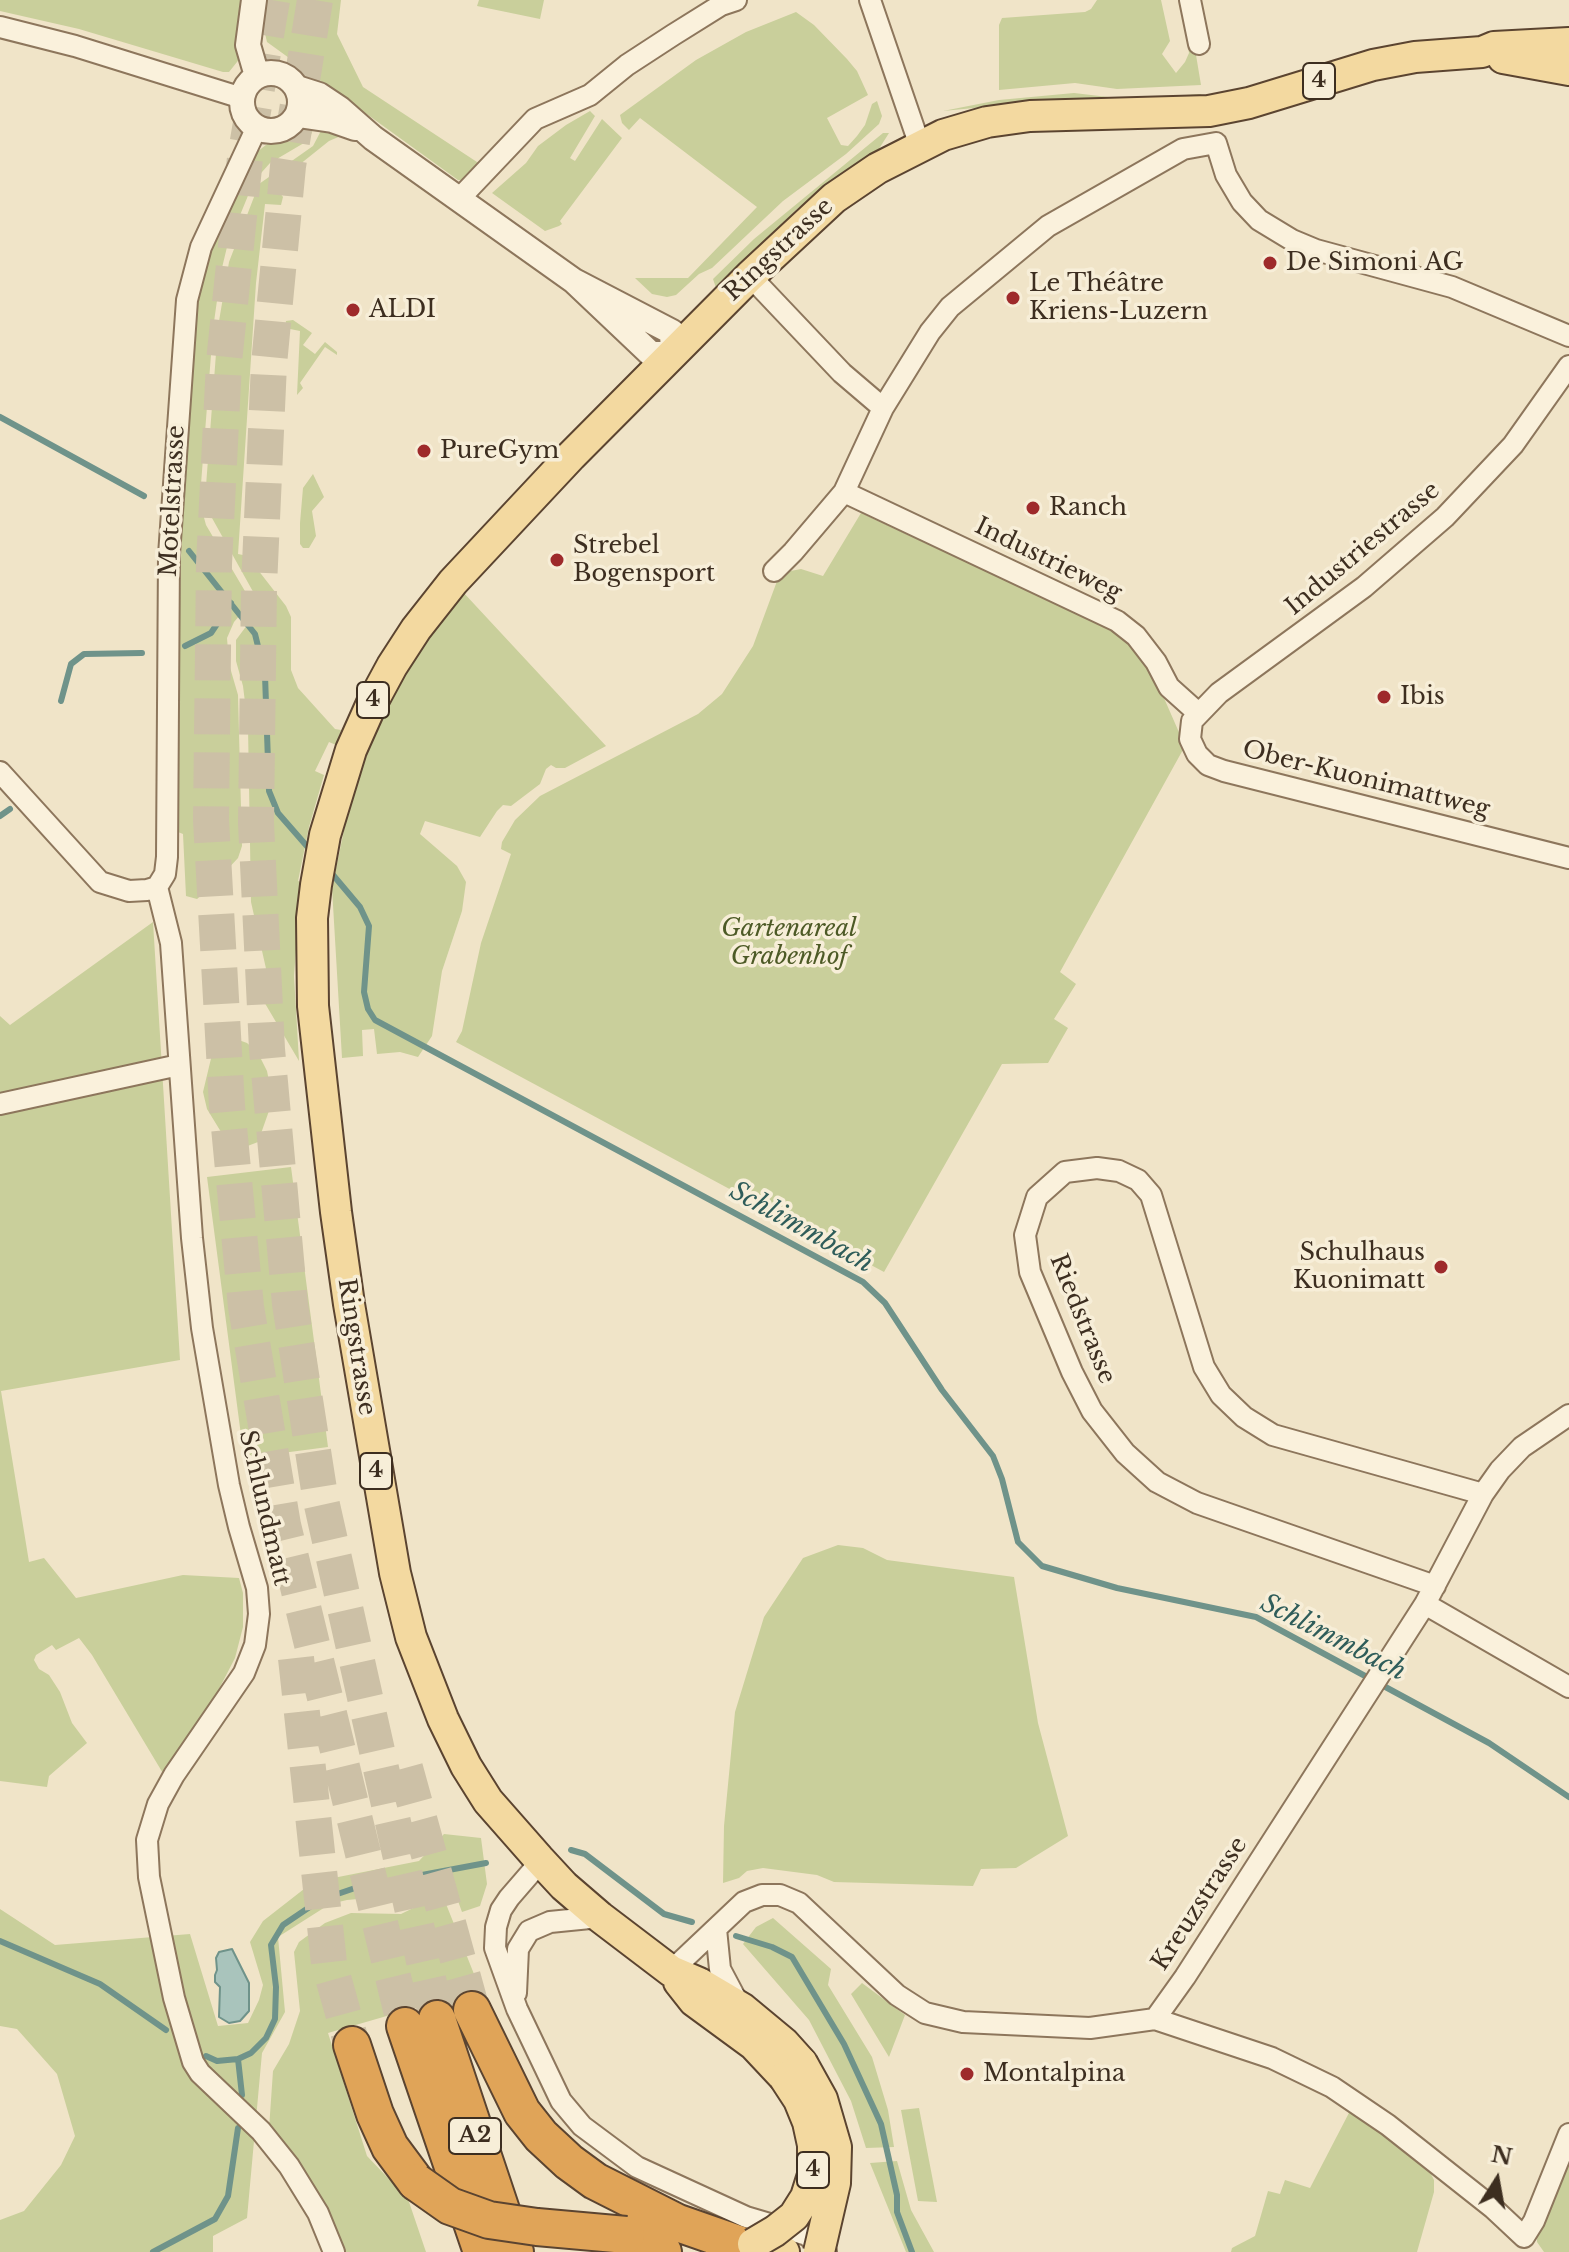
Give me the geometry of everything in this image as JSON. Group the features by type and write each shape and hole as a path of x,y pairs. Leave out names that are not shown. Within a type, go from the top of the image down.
{"highway":[{"path":"472,2010 522,2112 541,2136 569,2162 595,2181 678,2223 738,2247"},
{"name":"A2","path":"482,2252 421,2022 515,2252"},
{"path":"352,2045 375,2114 390,2147 416,2182 439,2200 476,2216 514,2225 637,2237 663,2252"}],"main road":[{"name":"Ringstrasse","path":"540,1860 510,1828 476,1783 443,1719 411,1637 395,1573 369,1429 336,1212 313,1006 312,918 325,835 339,784 361,727 385,678 416,629 490,541 750,276 834,198 878,168 968,126 1030,116 1181,114 1233,108 1373,65 1415,57 1482,52 1494,47 1569,43"},
{"name":"Ringstrasse","path":"1482,52 1516,62 1569,70"},
{"name":"4","path":"540,1860 600,1917 671,1971 699,1983 743,2009 784,2043 808,2122 813,2145 813,2175 798,2211 785,2225 738,2247"},
{"name":"4","path":"671,1971 694,2001 793,2070 822,2099 836,2147 835,2183 819,2252"},
{"path":"738,2247 784,2252"}],"street":[{"path":"254,0 248,45 257,76"},
{"path":"459,199 535,119 590,95 661,42 721,5 736,0"},
{"path":"870,0 920,146"},
{"path":"1190,0 1199,44"},
{"path":"0,27 75,46 242,98"},
{"path":"284,75 297,88 300,97 298,115 290,124 280,130 268,131 248,120 242,98 245,89 257,76 284,75"},
{"path":"297,88 319,95 340,109 361,130 574,281 672,332 673,354"},
{"path":"298,115 332,120 361,130"},
{"name":"Motelstrasse","path":"157,887 165,874 167,857 169,555 187,300 201,247 257,127"},
{"path":"774,571 844,492 883,408 940,319 958,299 1048,226 1183,149 1216,143 1226,175 1242,202 1259,220 1292,240 1343,258 1452,287 1569,336"},
{"path":"750,276 842,373 883,408"},
{"name":"Industriestrasse","path":"1198,713 1219,693 1316,623 1426,536 1513,445 1569,366"},
{"name":"Industrieweg","path":"844,492 1117,621 1136,636 1156,662 1169,687 1198,713"},
{"name":"Ober-Kuonimattweg","path":"1198,713 1192,721 1190,739 1197,754 1208,765 1569,858"},
{"path":"0,772 100,882 129,891 157,887"},
{"name":"Schlundmatt","path":"157,887 171,943 202,1328 229,1485 257,1588 259,1614 255,1645 244,1673 174,1775 158,1804 147,1840 149,1877 174,1998 193,2062 200,2073 261,2131 289,2166 318,2213 334,2252"},
{"path":"0,1104 179,1065"},
{"name":"Riedstrasse","path":"1483,1494 1273,1435 1244,1417 1221,1395 1204,1367 1151,1195 1138,1180 1119,1171 1097,1168 1065,1172 1037,1197 1025,1235 1030,1272 1092,1411 1125,1453 1157,1482 1197,1503 1430,1595 1569,1687"},
{"name":"Kreuzstrasse","path":"1155,2019 1430,1595 1483,1494 1522,1447 1569,1415"},
{"path":"540,1860 509,1898 496,1927 495,1948 517,2009 553,2088 569,2113 637,2167 746,2217 807,2235 826,2252"},
{"path":"671,1971 744,1902 762,1895 780,1895 799,1903 897,1995 925,2013 963,2022 1090,2028 1155,2019 1272,2058 1332,2087 1388,2125 1493,2208 1524,2237 1534,2221 1569,2134"},
{"path":"517,2009 516,1958 524,1935 550,1922 600,1917"},
{"path":"716,1929 720,1969 743,2009"}],"green space":[{"path":"0,0 242,0 238,27 241,57 229,72 223,72 79,29 0,11"},
{"path":"269,0 341,0 337,34 363,87 480,164 464,180 458,180 267,42 263,25"},
{"path":"479,0 544,0 540,19 477,6"},
{"path":"1097,0 1161,0 1170,41 1162,54 1176,73 1189,53 1181,0 1195,49 1201,85 1117,89 1075,83 999,90 999,25 1002,18 1085,12"},
{"path":"796,12 814,25 847,59 857,71 868,95 827,118 841,145 848,146 857,136 865,125 872,104 877,101 882,116 879,124 846,154 783,201 712,268 699,274 676,295 652,294 635,278 688,278 757,207 640,118 629,130 622,123 620,115 696,60 746,32"},
{"path":"1074,93 1125,99 1201,94 1202,98 1118,104 1086,98 1066,99 943,111 999,100"},
{"path":"590,111 595,116 570,158 575,161 602,119 622,138 560,221 562,224 545,231 492,193 526,163 538,146"},
{"path":"315,124 309,140 270,163 254,181 227,247 221,272 213,329 201,484 206,525 249,598 248,606 234,622 227,638 229,664 238,695 242,846 238,858 197,899 186,896 183,834 178,832 177,703 184,451 198,283 214,238 257,152 271,141"},
{"path":"324,125 343,135 329,141 274,185 283,197 281,205 265,204 256,283 238,554 253,557 258,570 291,617 291,670 298,688 335,729 341,730 336,745 329,742 315,771 324,775 298,881 301,882 294,976 299,1061 263,1000 267,973 251,902 248,727 243,686 236,661 236,640 256,613 256,597 212,518 206,486 218,327 229,262 259,184 313,146"},
{"path":"883,133 889,133 877,152 798,208 716,288 713,279 754,239"},
{"path":"293,320 312,333 303,345 315,354 325,342 337,352 337,355 325,347 300,383 303,388 297,395 300,331 285,328 286,321"},
{"path":"313,474 324,497 312,511 316,536 309,548 303,548 300,544 300,523 303,488"},
{"name":"Gartenareal Grabenhof","path":"861,513 1125,636 1140,651 1185,746 1060,972 1076,984 1054,1019 1068,1028 1048,1063 1002,1064 884,1272 456,1042 462,1031 481,943 511,854 501,849 502,842 515,820 540,796 698,714 722,694 753,646 780,573 801,569 823,576"},
{"path":"462,591 606,746 565,768 551,765 540,784 511,806 503,805 497,811 480,837 425,821 420,834 457,866 466,882 462,911 442,971 432,1036 418,1057 400,1052 377,1054 374,1029 362,1030 363,1056 342,1058 332,888 348,811 365,754 393,692 416,652"},
{"path":"153,922 180,1360 1,1391 29,1562 44,1558 76,1598 183,1575 239,1578 243,1593 243,1627 235,1658 220,1687 196,1730 164,1775 79,1638 56,1650 52,1645 36,1655 34,1660 39,1669 49,1675 60,1692 72,1723 87,1743 49,1776 47,1787 0,1781 0,1016 10,1025"},
{"path":"233,1038 247,1043 258,1053 267,1071 271,1091 270,1108 258,1142 245,1147 229,1145 207,1109 203,1092 214,1046 219,1040"},
{"path":"291,1167 328,1447 244,1458 207,1177"},
{"path":"838,1545 863,1548 887,1560 1014,1577 1038,1723 1068,1836 1016,1868 981,1869 973,1886 834,1882 817,1875 763,1868 747,1871 739,1878 723,1883 724,1826 735,1712 764,1617 803,1558"},
{"path":"444,1834 481,1838 487,1884 480,1906 462,1912 454,1890 347,1900 330,1904 278,1937 285,2012 262,2053 247,2218 213,2236 213,2252 0,2252 0,2220 24,2211 61,2165 75,2136 57,2074 17,2029 0,2026 0,1909 55,1945 190,1934 218,2026 248,2023 263,1985 250,1942 263,1921 313,1882 419,1861"},
{"path":"442,1894 480,1989 328,2033 367,2156 408,2199 426,2252 343,2252 323,2200 269,2129 273,2071 289,2044 300,2011 294,1952 299,1942 325,1923 351,1913 401,1914"},
{"path":"773,1918 831,1969 828,1985 872,2057 888,2110 894,2147 866,2148 851,2101 809,2020 743,1944 756,1927"},
{"path":"862,1983 905,2015 889,2057 851,1994"},
{"path":"919,2108 937,2202 918,2201 901,2110"},
{"path":"1351,2109 1429,2170 1434,2180 1434,2192 1417,2252 1231,2252 1232,2248 1255,2236 1268,2191 1280,2194 1285,2180 1310,2188"},
{"path":"897,2161 911,2210 934,2252 906,2252 870,2163"},
{"path":"1569,2165 1569,2252 1544,2252 1537,2237"}],"water":[{"path":"232,1949 249,1983 249,2011 240,2021 229,2023 219,2017 220,1987 215,1982 215,1975 219,1952"}],"waterway":[{"path":"0,417 144,496"},
{"name":"Schlimmbach","path":"189,551 255,634 265,675 269,791 278,813 312,852"},
{"path":"185,646 211,633 231,603"},
{"path":"61,701 71,664 84,654 142,653"},
{"path":"0,816 10,809"},
{"name":"Schlimmbach","path":"328,869 360,907 369,926 364,992 368,1009 375,1020 863,1282 885,1303 942,1390 993,1456 1018,1542 1042,1566 1117,1588 1256,1617 1489,1743 1569,1797"},
{"path":"571,1850 585,1854 664,1914 692,1922"},
{"path":"206,2056 217,2061 238,2059 251,2053 266,2038 275,2019 276,1987 271,1945 283,1925 320,1900 358,1887 486,1863"},
{"path":"736,1936 792,1957 844,2044 881,2124 897,2195 897,2212 912,2252"},
{"path":"0,1941 100,1984 166,2030"},
{"path":"238,2059 242,2095"},
{"path":"153,2252 215,2219 228,2196 238,2128"}],"tunnel":[{"path":"272,0 245,158 224,362 214,564 211,820 227,1106 246,1307 283,1525 405,2026"},
{"path":"315,0 288,166 269,364 259,586 256,823 267,1049 290,1304 320,1496 437,2019"},
{"path":"296,1658 329,1963 352,2045"},
{"path":"405,1768 472,2010"}],"place":[{"name":"De Simoni AG","path":"1270,263"},
{"name":"Le Théâtre Kriens-Luzern","path":"1013,298"},
{"name":"ALDI","path":"353,310"},
{"name":"PureGym","path":"424,451"},
{"name":"Ranch","path":"1033,508"},
{"name":"Strebel Bogensport","path":"557,560"},
{"name":"Ibis","path":"1384,697"},
{"name":"Schulhaus Kuonimatt","path":"1441,1267"},
{"name":"Montalpina","path":"967,2074"}]}
